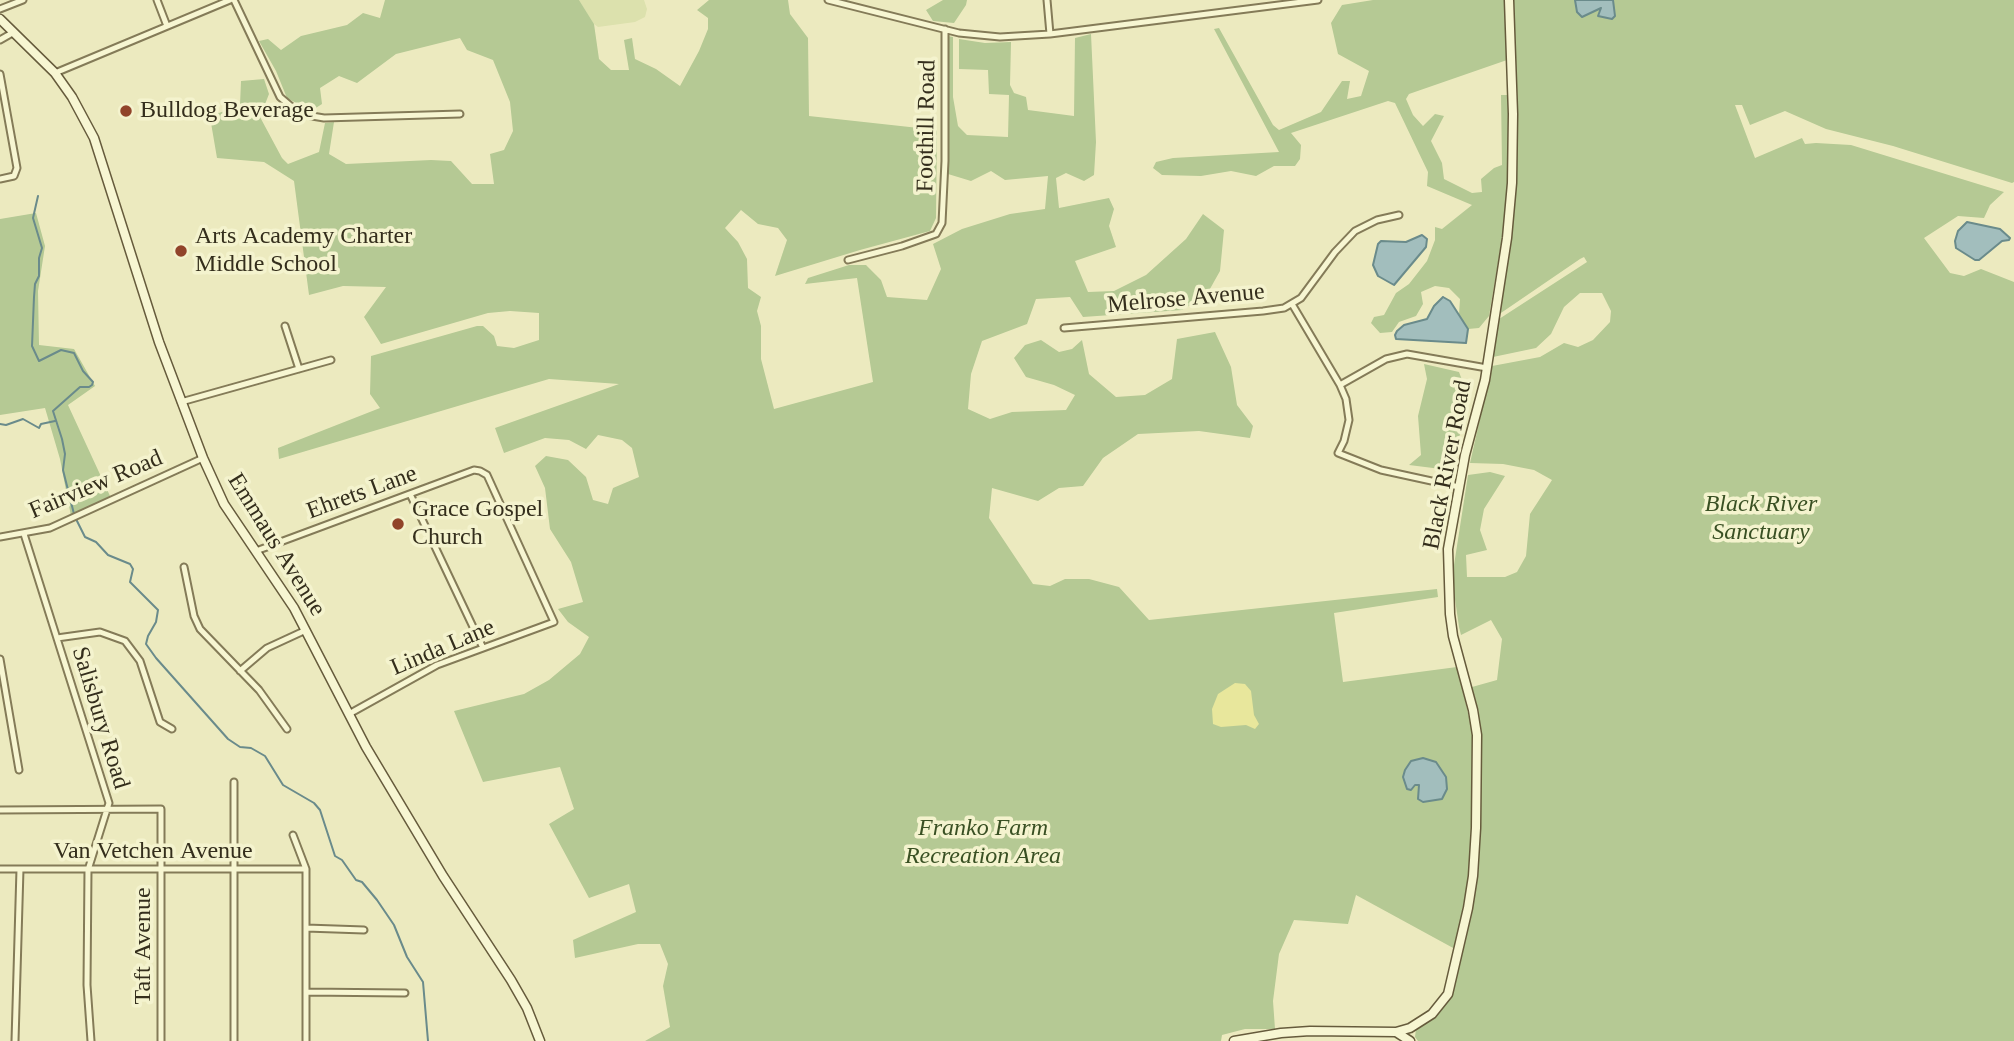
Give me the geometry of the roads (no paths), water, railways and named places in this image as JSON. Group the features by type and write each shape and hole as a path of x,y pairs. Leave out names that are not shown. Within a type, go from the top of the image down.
{"street":[{"path":"0,9 23,0"},
{"path":"156,0 167,26"},
{"path":"55,73 232,0 280,97 300,114 317,118 460,114"},
{"path":"828,0 969,35 1000,37 1050,34 1318,0"},
{"path":"1047,0 1050,34"},
{"name":"Black River Road","path":"1396,1032 1410,1028 1432,1014 1448,994 1471,886 1476,828 1477,735 1453,636 1448,595 1448,549 1459,487 1487,368 1507,238 1512,183 1513,114 1508,0"},
{"name":"Emmaus Avenue","path":"0,19 55,73 72,97 94,138 159,342 203,458 229,513 289,599 366,747 436,866 511,980 540,1041"},
{"name":"Foothill Road","path":"848,260 936,234 942,223 945,29"},
{"path":"0,40 14,32"},
{"path":"0,78 17,164 16,174 11,178 0,179"},
{"name":"Melrose Avenue","path":"1064,328 1264,311 1293,304 1301,298 1340,246 1355,231 1377,220 1399,215"},
{"path":"1293,304 1346,399 1349,420 1338,453 1381,470 1459,487"},
{"path":"285,326 299,369"},
{"path":"1340,385 1386,359 1407,354 1487,368"},
{"path":"181,402 331,360"},
{"name":"Fairview Road","path":"0,537 50,528 203,458"},
{"name":"Ehrets Lane","path":"256,551 474,470 480,471 487,475 554,622"},
{"path":"410,494 483,648"},
{"name":"Salisbury Road","path":"23,534 108,803 88,870 87,985 90,1041"},
{"path":"184,567 198,625 206,637 259,690 287,729"},
{"name":"Linda Lane","path":"349,714 427,669 554,622"},
{"path":"240,671 267,648 306,630"},
{"path":"57,638 100,632 125,642 140,661 160,722 172,729"},
{"path":"0,659 19,770"},
{"path":"234,782 234,1041"},
{"path":"0,810 108,809"},
{"name":"Taft Avenue","path":"108,809 161,809 161,1041"},
{"path":"293,835 306,869 306,1041"},
{"name":"Van Vetchen Avenue","path":"0,869 306,869"},
{"path":"15,1041 20,869"},
{"path":"306,928 364,930"},
{"path":"306,992 405,993"},
{"path":"1234,1041 1310,1031 1396,1032 1410,1041"}],"water":[{"path":"1575,0 1613,0 1615,16 1612,19 1598,16 1601,8 1582,17 1577,12"},
{"path":"1967,222 2000,229 2010,238 2002,241 1979,260 1975,260 1956,248 1958,231"},
{"path":"1422,235 1427,239 1426,247 1394,285 1378,276 1373,265 1381,241 1406,242"},
{"path":"1443,297 1450,301 1468,329 1466,343 1396,339 1397,331 1404,325 1427,319"},
{"path":"1423,758 1436,762 1446,777 1447,789 1442,799 1423,802 1418,799 1419,785 1415,785 1411,790 1407,789 1403,777 1405,770 1411,761"}],"waterway":[{"path":"38,196 33,218 42,248 39,276 35,284 32,346 39,361 61,350 74,353 83,371 93,382 89,387 80,387 53,411 62,439 65,454 63,470 74,514"},
{"path":"0,424 6,425 23,419 39,428 41,424 55,421"},
{"path":"76,519 85,537 96,542 108,555 130,564 133,569 130,582 158,610 156,622 146,644 156,658 228,739 240,747 251,748 265,756 283,785 314,803 320,810 335,856 342,860 356,880 362,882 377,900 394,925 407,957 423,982 428,1041"}],"place":[{"name":"Bulldog Beverage","path":"126,111"},
{"name":"Arts Academy Charter Middle School","path":"181,251"},
{"name":"Grace Gospel Church","path":"398,524"}],"park label":[{"name":"Black River Sanctuary","path":"1761,519"},
{"name":"Franko Farm Recreation Area","path":"983,843"}]}
